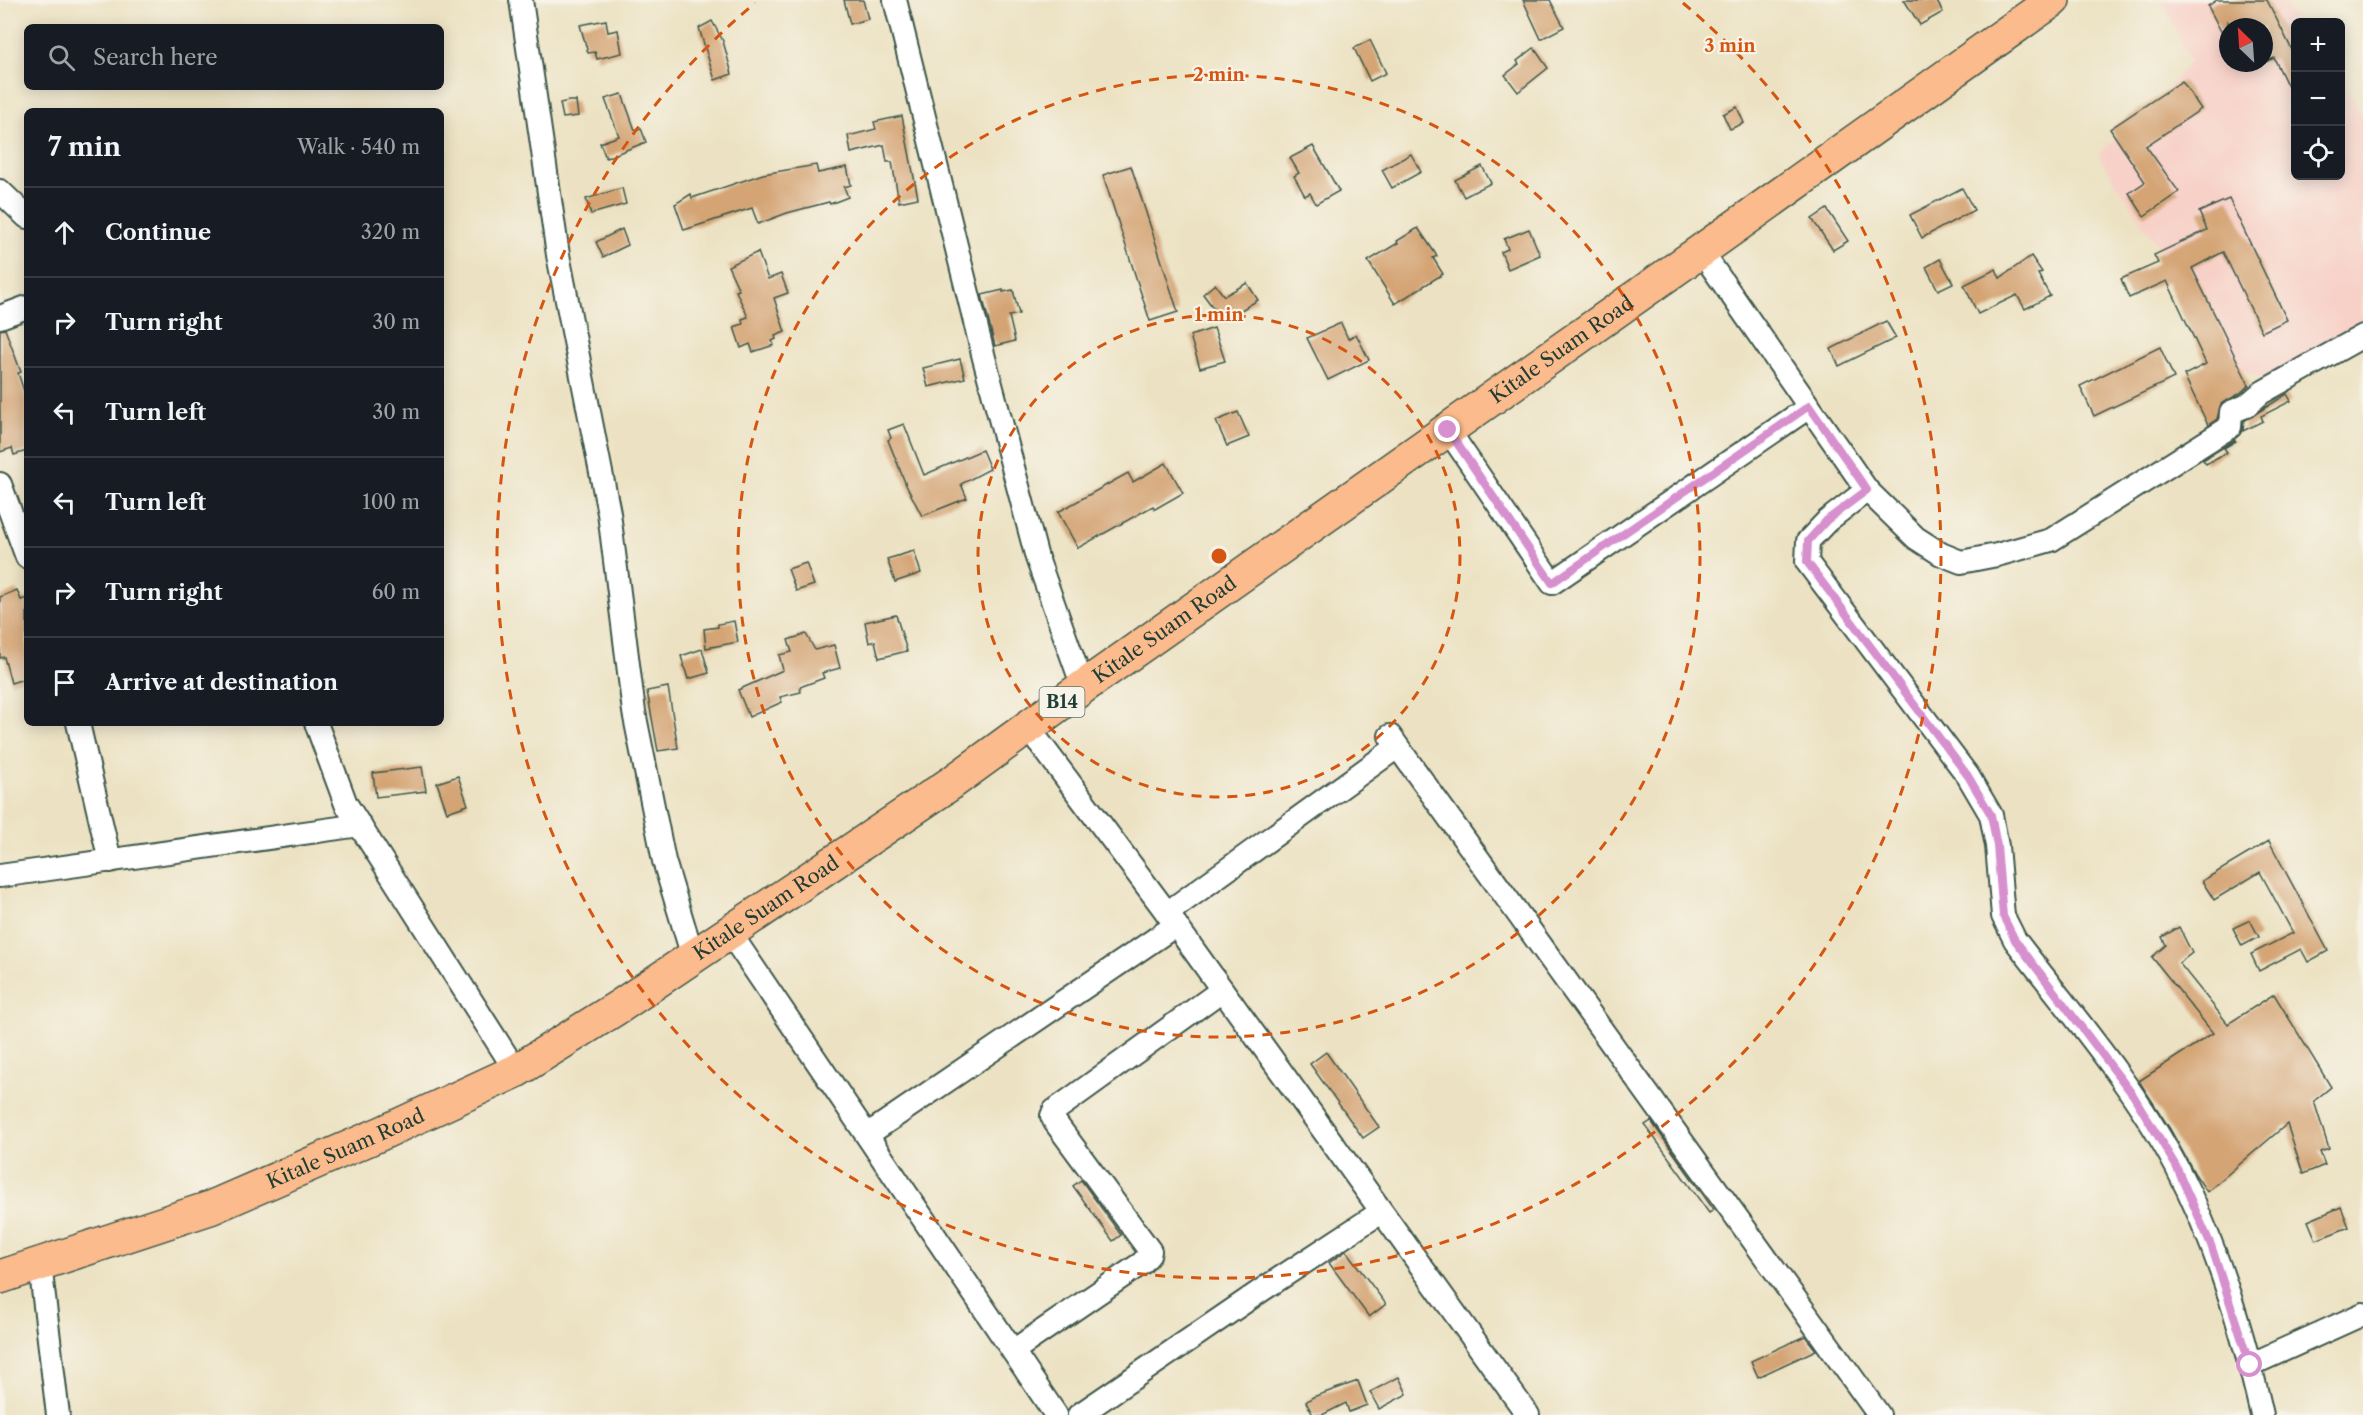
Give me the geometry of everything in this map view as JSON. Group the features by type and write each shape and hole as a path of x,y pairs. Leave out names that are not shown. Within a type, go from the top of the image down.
{"highway":[{"name":"Kitale Suam Road","path":"0,1277 210,1208 380,1134 516,1071 730,933 931,797 2053,0"}],"street":[{"path":"521,0 558,255 609,513 634,712 664,861 693,957"},
{"path":"896,0 984,358 1037,558 1083,687"},
{"path":"0,191 24,214"},
{"path":"1701,251 1867,490 1916,538 1941,554 1961,562 2051,540 2230,427 2231,412 2246,406 2261,393 2363,336"},
{"path":"0,317 24,308"},
{"path":"1448,430 1552,583 1809,406"},
{"path":"0,484 24,549"},
{"path":"1867,490 1827,520 1808,541 1807,562 1968,776 1991,815 1997,846 2003,916 2015,940 2133,1095 2176,1166 2211,1245 2250,1365 2262,1415"},
{"path":"79,726 110,861"},
{"path":"317,726 346,804 516,1071"},
{"path":"1029,727 1172,919 1528,1415"},
{"path":"867,1135 1172,919 1393,742 1880,1415"},
{"path":"0,876 360,825"},
{"path":"730,933 1056,1415"},
{"path":"1013,1351 1142,1263 1149,1256 1150,1251 1055,1122 1052,1116 1053,1111 1222,990"},
{"path":"1079,1415 1381,1212"},
{"path":"40,1264 58,1415"},
{"path":"2250,1365 2363,1314"}],"shaded area":[{"path":"2162,0 2283,0 2296,18 2291,18 2291,180 2345,180 2345,88 2363,115 2363,327 2273,383 2223,362 2162,253 2098,155 2157,102 2190,61"}],"building":[{"path":"844,0 863,0 868,19 850,24"},
{"path":"1523,0 1550,0 1564,27 1541,39"},
{"path":"1904,0 1936,0 1943,12 1920,25"},
{"path":"2217,0 2267,0 2291,48 2291,93 2273,58 2273,18 2219,18 2219,27 2208,6"},
{"path":"606,20 608,32 618,30 622,53 597,59 595,52 588,53 580,25"},
{"path":"712,21 723,41 732,74 715,80 699,28"},
{"path":"1370,40 1386,73 1370,81 1354,48"},
{"path":"1534,48 1548,68 1518,92 1505,75 1519,64 1517,61"},
{"path":"2182,81 2201,109 2146,146 2179,192 2144,216 2129,193 2145,182 2110,129"},
{"path":"622,94 635,130 641,128 646,142 606,158 600,143 619,136 605,99"},
{"path":"576,101 578,116 563,118 560,103"},
{"path":"1737,107 1744,123 1730,129 1723,114"},
{"path":"902,116 918,198 899,202 892,162 887,162 884,145 851,153 848,136 876,129 874,122"},
{"path":"1313,146 1339,191 1316,204 1310,193 1305,196 1294,176 1299,173 1290,158"},
{"path":"1411,154 1421,172 1392,188 1382,170"},
{"path":"816,165 818,173 847,167 851,185 844,187 848,197 830,204 829,202 787,213 758,224 752,208 684,230 675,204 691,194 692,198 763,174"},
{"path":"1131,166 1178,312 1150,321 1103,175"},
{"path":"1482,166 1491,183 1464,197 1455,180"},
{"path":"622,188 626,204 591,214 586,199"},
{"path":"1962,188 1974,210 1922,238 1910,215"},
{"path":"2229,199 2287,320 2262,332 2223,252 2192,268 2249,385 2239,394 2221,404 2217,419 2208,425 2184,375 2206,364 2167,281 2129,298 2121,279 2158,263 2154,255 2207,230 2199,212"},
{"path":"1827,209 1848,241 1833,250 1812,219"},
{"path":"1418,228 1437,256 1433,258 1443,274 1395,304 1368,261"},
{"path":"622,229 628,245 603,257 596,242"},
{"path":"1529,229 1540,255 1508,269 1501,252 1508,249 1504,239"},
{"path":"758,252 768,279 781,274 788,293 774,298 785,332 775,336 776,339 772,341 774,345 753,352 750,344 741,348 734,327 743,324 742,319 748,317 728,266"},
{"path":"2031,256 2042,272 2038,274 2050,296 2025,309 2017,295 1978,314 1964,285 1996,269 2000,278"},
{"path":"1940,259 1953,283 1938,290 1926,267"},
{"path":"1247,283 1258,300 1223,321 1203,294 1215,284 1224,296"},
{"path":"1003,290 1003,292 1013,290 1019,314 1009,316 1015,341 995,346 982,295"},
{"path":"1886,321 1896,338 1839,366 1831,349"},
{"path":"1341,323 1348,339 1356,334 1369,360 1328,380 1307,338"},
{"path":"1214,328 1225,361 1200,368 1190,336"},
{"path":"5,329 21,372 18,373 24,391 24,452 14,455 12,448 0,452 0,330"},
{"path":"2160,347 2174,378 2094,416 2080,386"},
{"path":"960,359 965,378 928,387 923,368"},
{"path":"2287,394 2291,401 2261,416 2263,421 2243,431 2244,421"},
{"path":"1238,412 1249,437 1227,446 1216,421"},
{"path":"904,424 924,475 982,450 990,469 961,484 967,498 922,516 906,485 888,440 891,438 888,430"},
{"path":"2235,440 2224,448 2227,452 2206,464 2203,460"},
{"path":"1166,463 1183,493 1155,509 1153,506 1078,548 1058,512 1128,473 1133,482"},
{"path":"914,551 921,573 895,582 887,559"},
{"path":"806,563 814,585 796,591 788,569"},
{"path":"17,590 21,600 24,599 24,679 11,683 4,657 0,658 0,597"},
{"path":"896,615 907,651 879,658 875,641 869,643 865,622"},
{"path":"734,621 738,642 706,648 704,629"},
{"path":"806,634 815,650 834,645 840,668 822,673 824,678 800,687 801,692 780,697 782,702 749,717 738,690 783,670 779,655 792,652 788,640"},
{"path":"702,649 709,673 688,679 681,656"},
{"path":"668,687 678,748 658,751 647,691"},
{"path":"422,767 426,791 376,797 373,773"},
{"path":"458,776 468,805 447,812 437,783"},
{"path":"2269,841 2328,951 2308,962 2301,949 2259,971 2251,954 2293,933 2260,872 2214,900 2202,881"},
{"path":"2250,920 2259,937 2242,946 2233,928"},
{"path":"2179,927 2192,953 2179,963 2228,1024 2274,994 2331,1087 2314,1101 2329,1149 2320,1152 2325,1165 2303,1174 2287,1124 2207,1192 2195,1174 2139,1081 2213,1033 2152,957 2166,945 2162,937"},
{"path":"1326,1052 1379,1127 1363,1138 1310,1064"},
{"path":"1651,1121 1714,1210 1709,1213 1645,1125"},
{"path":"1081,1180 1121,1235 1113,1241 1073,1186"},
{"path":"2341,1207 2349,1227 2316,1240 2308,1221"},
{"path":"1346,1251 1386,1304 1369,1317 1329,1263"},
{"path":"1805,1336 1816,1350 1758,1377 1751,1361"},
{"path":"1399,1377 1407,1394 1379,1409 1370,1392"},
{"path":"1358,1381 1367,1405 1349,1412 1346,1403 1322,1415 1313,1415 1306,1402 1313,1397"}],"route":[{"path":"1448,430 1552,583 1809,406 1867,490 1827,520 1808,541 1807,562 1968,776 1991,815 1997,846 2003,916 2015,940 2133,1095 2176,1166 2211,1245 2250,1365"}]}
